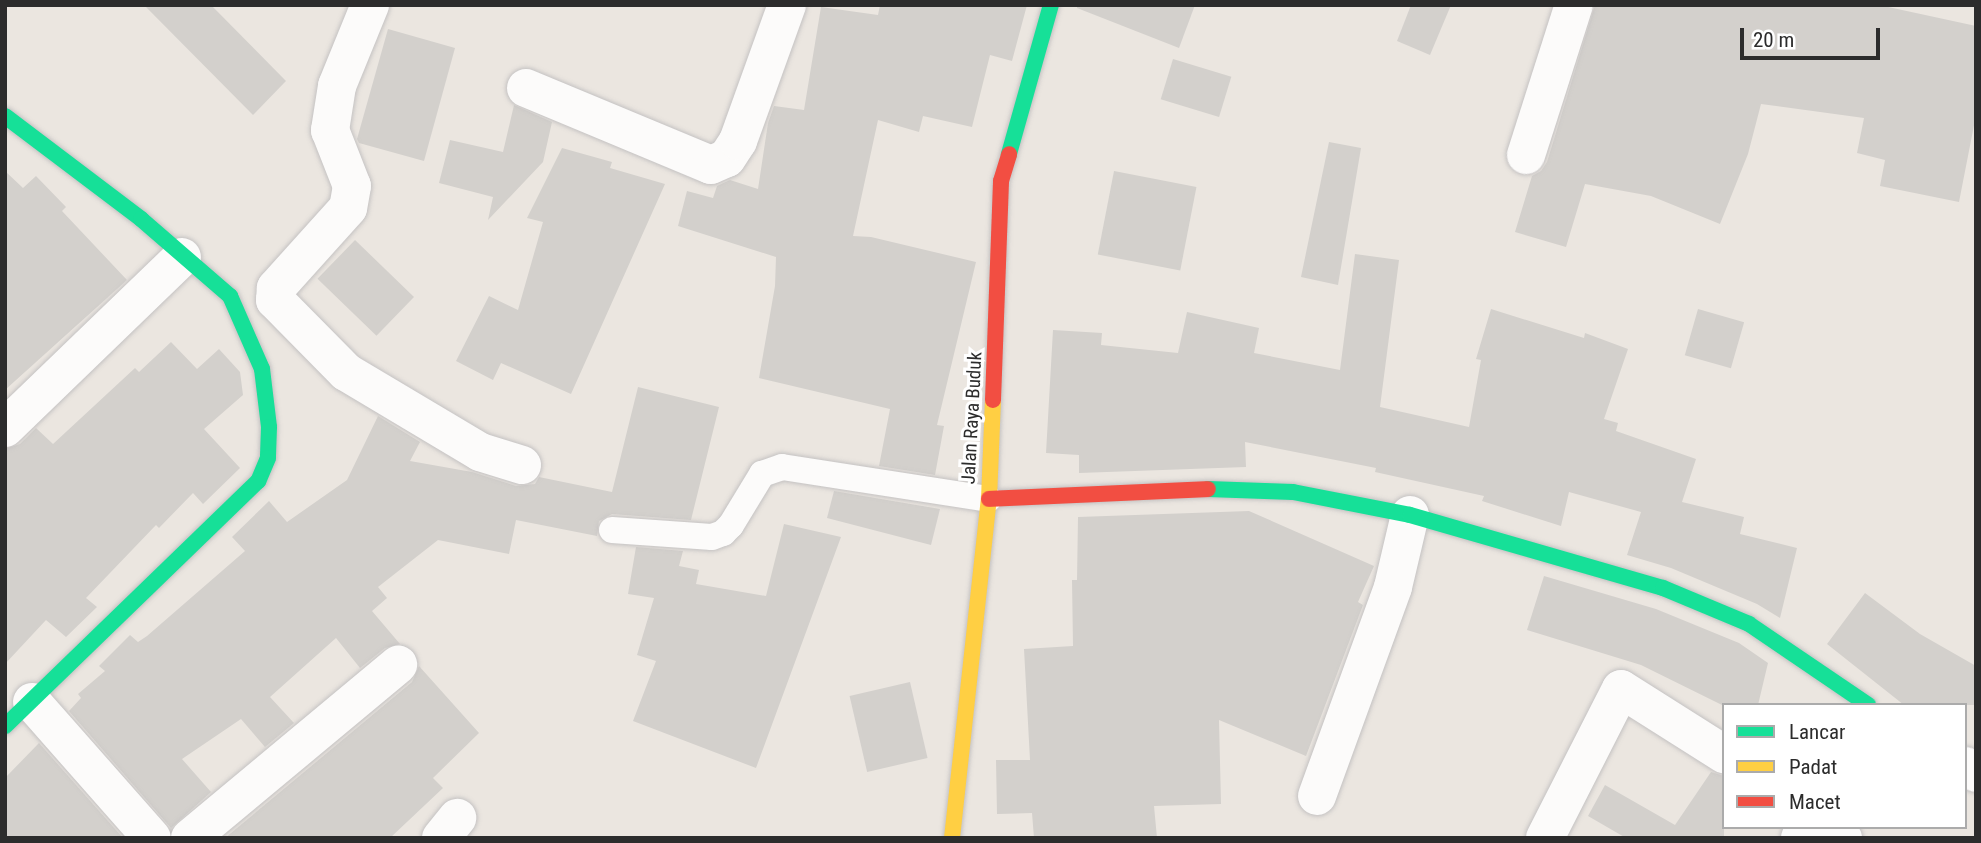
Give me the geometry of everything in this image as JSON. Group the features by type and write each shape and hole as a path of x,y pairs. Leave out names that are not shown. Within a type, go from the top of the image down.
{"street":[{"path":"370,5 337,86 330,130 352,186 348,208 276,288 275,300 346,372 480,452 522,465"},
{"path":"526,88 711,165 727,158 738,141 787,5"},
{"name":"Jalan Raya Buduk","path":"952,838 989,499 1002,181 1051,5"},
{"path":"1527,155 1574,5"},
{"path":"5,116 141,219 230,296 248,331 262,369 269,427 268,458 258,481 19,714 152,838"},
{"path":"5,428 182,257"},
{"path":"989,499 1240,488 1293,492 1410,514 1663,588 1749,624 1865,703"},
{"path":"1317,796 1393,587 1410,514"},
{"path":"190,838 398,665"},
{"path":"1545,838 1621,689 1722,753"}],"lane":[{"path":"612,530 712,537 723,533 731,525 762,474 782,467 989,499"}],"building":[{"path":"144,5 211,5 286,81 253,115"},
{"path":"880,5 1027,5 1012,61 990,55 972,127 923,116 919,132 878,120 853,236 871,237 976,262 937,425 944,426 935,475 879,466 890,409 759,378 775,286 776,257 678,226 687,191 713,198 717,186 730,180 758,189 768,123 774,106 804,110 821,7 878,15"},
{"path":"1077,5 1195,5 1179,48 1077,8"},
{"path":"1411,5 1451,5 1430,55 1397,41"},
{"path":"1595,5 1879,5 1976,26 1976,115 1959,202 1880,186 1885,160 1857,153 1864,118 1761,104 1748,154 1720,224 1651,196 1585,184 1566,247 1515,232 1532,176 1541,171 1547,162"},
{"path":"388,29 455,48 424,161 359,143 357,139"},
{"path":"1173,59 1231,77 1219,117 1161,99"},
{"path":"514,105 552,122 543,162 488,220 493,197 439,183 450,140 503,152"},
{"path":"1329,142 1361,148 1338,285 1301,277"},
{"path":"562,148 612,162 610,168 665,184 571,394 501,363 493,380 456,361 489,296 518,310 543,222 527,218"},
{"path":"5,171 23,188 36,176 66,207 62,211 127,280 5,390"},
{"path":"1114,171 1196,187 1180,270 1098,254"},
{"path":"355,240 414,297 376,336 317,279"},
{"path":"1355,254 1399,260 1380,407 1469,427 1481,360 1476,359 1491,309 1584,338 1585,333 1628,349 1604,419 1618,423 1616,431 1696,459 1682,502 1744,517 1740,534 1797,548 1780,618 1757,604 1671,568 1627,555 1641,512 1569,492 1561,526 1482,501 1484,496 1375,472 1376,468 1245,442 1246,467 1079,473 1079,455 1046,453 1053,330 1102,333 1101,345 1178,353 1187,312 1259,328 1254,353 1340,370"},
{"path":"1698,309 1744,322 1731,368 1685,355"},
{"path":"171,342 197,369 219,349 240,372 243,395 204,429 240,468 203,504 193,493 159,528 156,525 86,598 97,607 66,637 46,620 5,664 5,449 20,444 36,428 53,444 135,368 139,372"},
{"path":"638,387 719,407 691,520 612,514 599,521 597,536 516,520 509,554 438,540 378,587 387,598 372,611 400,644 385,648 360,668 336,638 270,697 294,723 265,747 241,719 182,759 211,792 171,828 69,711 81,698 78,694 105,671 99,666 130,635 138,642 147,636 245,551 232,537 269,501 287,522 347,480 378,416 420,442 410,461 472,472 516,486 535,484 539,477 612,492"},
{"path":"834,491 940,509 931,545 827,518"},
{"path":"1249,511 1374,566 1358,602 1363,605 1306,756 1219,720 1221,804 1154,806 1157,838 1034,838 1032,813 997,814 996,760 1030,760 1024,649 1073,646 1072,580 1077,580 1078,517"},
{"path":"784,524 841,537 756,768 633,721 656,661 637,655 654,598 628,594 636,547 683,551 679,566 699,570 696,584 766,596"},
{"path":"1544,576 1656,609 1739,643 1768,663 1758,703 1722,705 1641,665 1527,630"},
{"path":"1865,593 1920,634 1976,666 1976,705 1901,703 1827,644"},
{"path":"419,666 479,733 433,778 443,788 390,838 225,838 412,682"},
{"path":"910,682 928,758 867,772 850,696"},
{"path":"39,743 123,838 5,838 5,778"},
{"path":"1711,772 1722,775 1724,838 1626,838 1588,816 1605,785 1675,825"}],"traffic: fast":[{"path":"1009,154 1051,5"},
{"path":"5,116 141,219 230,296 262,369 269,427 268,458 258,481 5,726"},
{"path":"1208,489 1293,492 1410,515 1663,588 1749,624 1865,703"}],"traffic: slow":[{"path":"952,838 989,499 993,400"}],"traffic: jam":[{"path":"993,400 1001,181 1009,154"},
{"path":"989,499 1208,489"}]}
